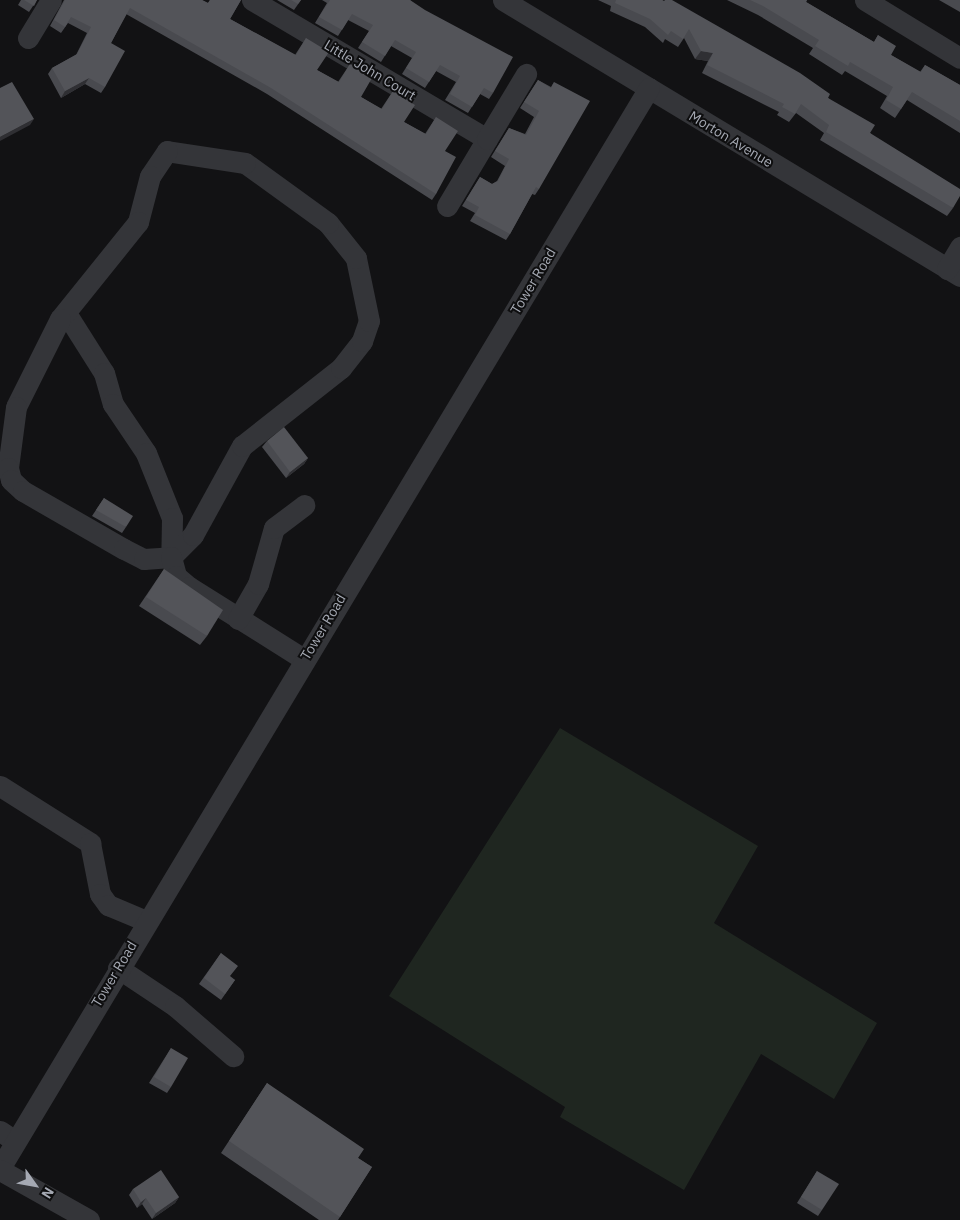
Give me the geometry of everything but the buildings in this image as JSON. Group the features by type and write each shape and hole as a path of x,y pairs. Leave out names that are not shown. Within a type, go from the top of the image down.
{"street":[{"path":"28,38 52,0"},
{"name":"Little John Court","path":"252,0 487,139"},
{"name":"Morton Avenue","path":"504,0 954,272"},
{"path":"865,0 960,58"},
{"path":"447,206 526,74"},
{"name":"Tower Road","path":"0,1169 8,1136 118,968 649,88"},
{"path":"167,151 245,163 328,223 356,258 369,321 362,341 330,379 242,446 193,535 170,557 144,558 124,549 23,491 11,480 9,440 16,407 66,313 138,222 150,176 167,151"},
{"path":"954,272 960,247"},
{"path":"66,313 90,349 113,404 149,460 172,518 170,557 176,576 238,619 304,659"},
{"path":"238,619 258,584 274,528 304,505"},
{"path":"0,786 90,843 100,894 108,905 146,921"},
{"path":"118,968 176,1006 233,1056"},
{"path":"0,1169 89,1220"}],"shaded area":[{"path":"560,728 758,846 714,923 877,1023 834,1099 761,1054 684,1190 560,1117 565,1107 389,996"}]}
